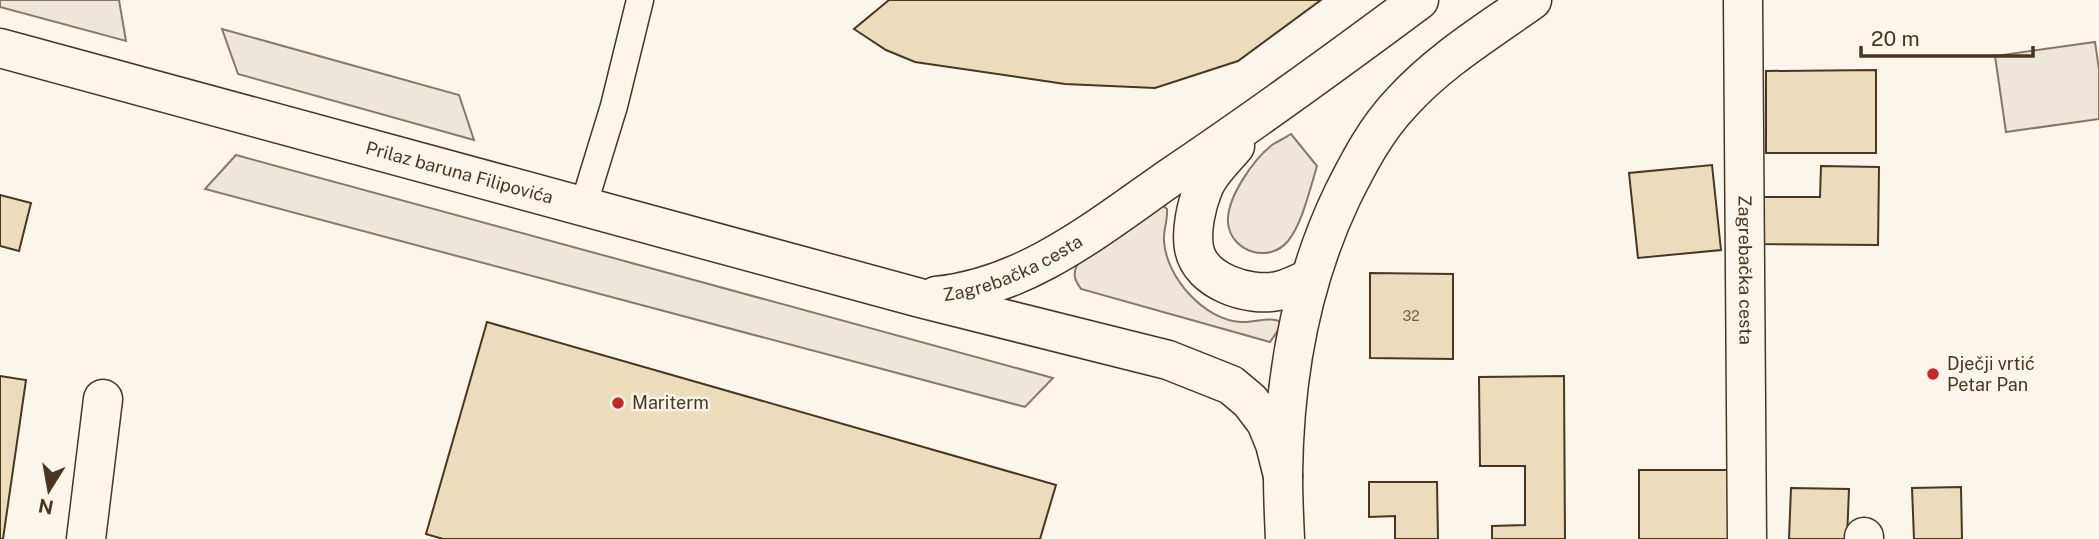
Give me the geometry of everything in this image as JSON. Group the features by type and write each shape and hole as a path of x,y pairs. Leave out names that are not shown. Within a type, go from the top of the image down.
{"street":[{"name":"Zagrebačka cesta","path":"920,298 983,288 1022,273 1066,249 1253,122 1419,0"},
{"name":"Zagrebačka cesta","path":"1285,539 1283,476 1288,382 1309,279 1328,225 1374,134 1402,101 1438,68 1532,0"},
{"name":"Zagrebačka cesta","path":"1743,0 1746,539"},
{"name":"Prilaz baruna Filipovića","path":"0,48 920,298"},
{"path":"1253,122 1203,187 1194,231 1194,250 1206,270 1231,288 1256,292 1279,291 1309,279"},
{"name":"Zagrebačka cesta","path":"920,298 1168,360 1231,385 1250,401 1266,422 1283,476"},
{"path":"86,539 103,399"}],"lane":[{"path":"583,207 614,106 640,0"}],"shaded area":[{"path":"0,0 119,0 126,41 0,7"},
{"path":"222,29 459,95 474,140 238,74"},
{"path":"2095,42 2099,69 2099,119 2006,132 1995,56"},
{"path":"1291,134 1317,166 1297,225 1288,241 1271,252 1261,253 1243,248 1231,233 1228,223 1236,191 1257,160 1272,145"},
{"path":"236,155 1053,378 1025,407 205,189"},
{"path":"1162,205 1167,209 1164,237 1166,255 1179,282 1201,305 1214,314 1241,322 1268,319 1283,323 1270,342 1081,289 1075,276 1079,262"}],"building":[{"path":"889,0 1321,0 1238,61 1155,88 1065,84 915,62 886,50 854,29"},
{"path":"1876,70 1876,153 1766,153 1766,71"},
{"path":"1712,165 1721,250 1638,258 1629,173"},
{"path":"1821,166 1879,167 1878,245 1762,244 1763,197 1820,197"},
{"path":"0,195 31,203 19,251 0,246"},
{"path":"1370,273 1453,274 1453,359 1370,358"},
{"name":"Mariterm","path":"487,322 1056,485 1040,539 443,539 426,534"},
{"path":"0,376 26,380 3,539 0,539"},
{"path":"1564,376 1565,539 1492,539 1492,526 1525,525 1525,466 1480,466 1479,377"},
{"path":"1639,470 1730,470 1731,539 1639,539"},
{"path":"1369,482 1437,482 1438,539 1395,539 1395,516 1369,517"},
{"path":"1961,487 1962,539 1914,539 1912,488"},
{"path":"1791,488 1849,489 1847,539 1789,539"}],"place":[{"name":"Dječji vrtić Petar Pan","path":"1933,374"},
{"name":"Mariterm","path":"618,403"}]}
